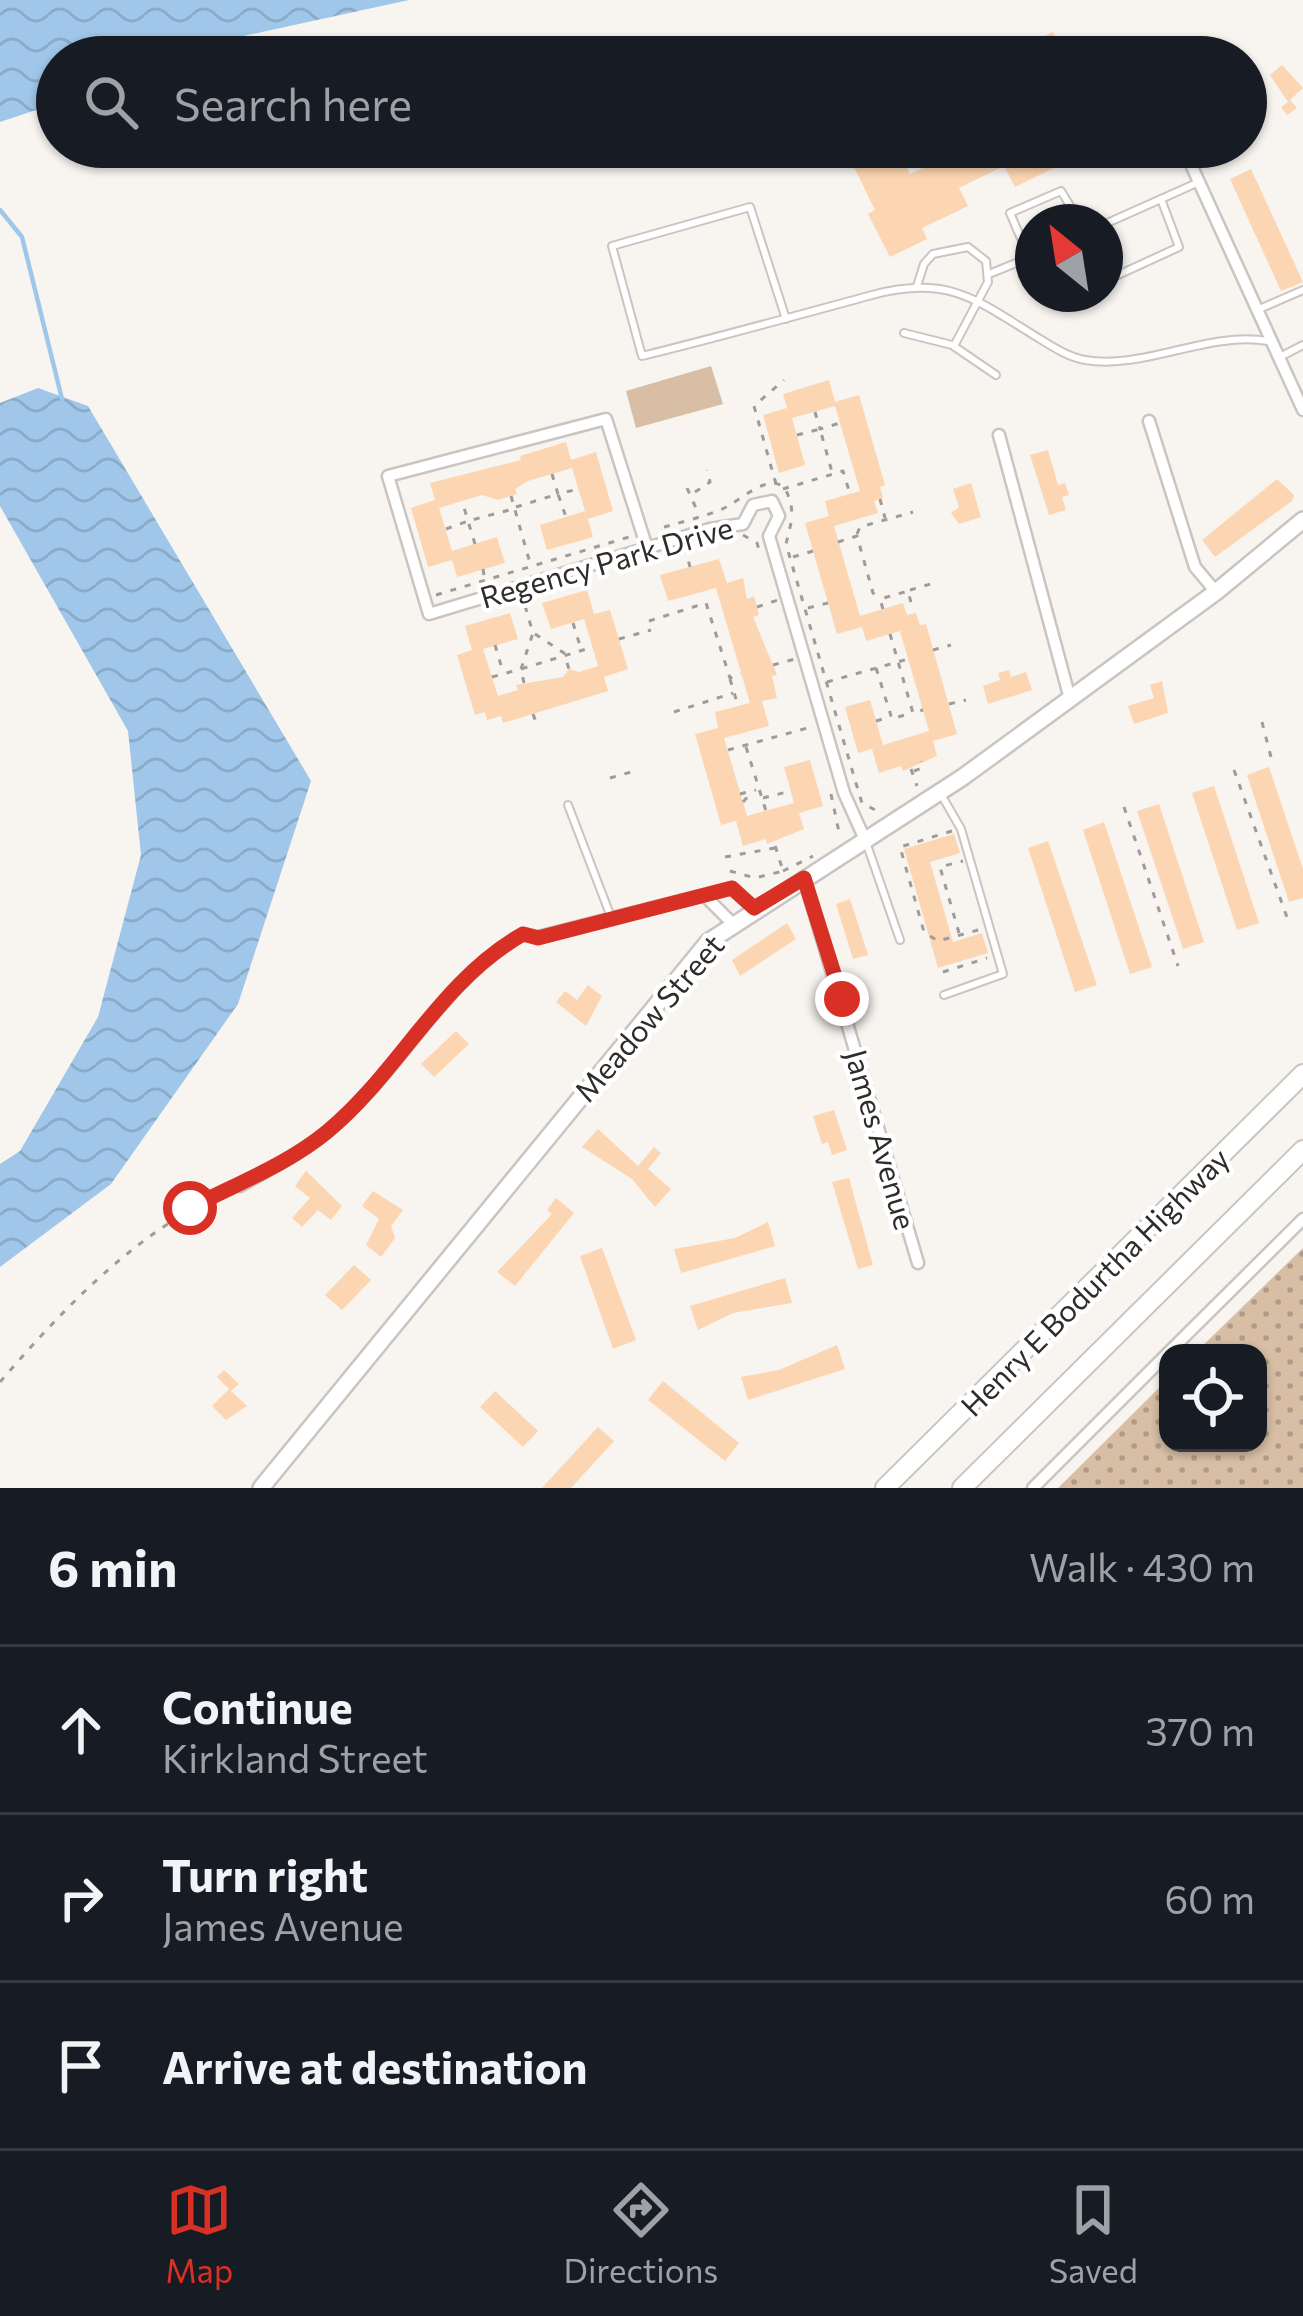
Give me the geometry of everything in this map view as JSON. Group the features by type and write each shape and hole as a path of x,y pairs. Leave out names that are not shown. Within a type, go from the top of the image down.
{"highway":[{"name":"Henry E Bodurtha Highway","path":"885,1488 1303,1074"},
{"name":"Henry E Bodurtha Highway","path":"962,1488 1303,1150"}],"street":[{"path":"1192,168 1303,410"},
{"name":"Regency Park Drive","path":"647,548 606,419 388,476 429,614 743,524 750,508 769,500 779,516 769,536 820,684 844,793 866,842"},
{"path":"1149,421 1195,567 1216,592"},
{"path":"999,435 1070,699"},
{"name":"Meadow Street","path":"261,1488 690,961 732,922 940,794 1216,592 1303,520"},
{"name":"James Avenue","path":"804,878 917,1263"},
{"path":"241,1186 327,1132 442,998 495,951 523,934 538,938 732,888 754,908"},
{"path":"706,897 732,922"},
{"path":"1177,1344 1303,1219"},
{"path":"1033,1488 1159,1362"}],"lane":[{"path":"1123,216 1198,182"},
{"path":"1030,204 1060,191 1068,204"},
{"path":"1123,273 1179,248 1161,199"},
{"path":"786,319 750,208 612,246 642,356 917,286 979,299 1082,360 1118,359 1229,338 1272,341"},
{"path":"917,286 924,264 951,248 968,247 980,254 989,274"},
{"path":"955,346 989,274 1015,263"},
{"path":"1256,310 1303,290"},
{"path":"904,333 930,335 955,346 996,376"},
{"path":"1278,358 1303,345"},
{"path":"940,794 961,829 1003,974 944,995"},
{"path":"568,806 613,920"},
{"path":"866,842 900,940"}],"path":[{"path":"784,380 754,406 779,488 792,509 784,533 788,559 820,684 862,803 871,814 890,810"},
{"path":"815,412 833,474"},
{"path":"797,435 840,423"},
{"path":"694,493 710,482 707,470"},
{"path":"664,527 728,507 753,485 779,488 843,471 850,494"},
{"path":"552,474 566,517"},
{"path":"687,488 694,493 700,517"},
{"path":"446,529 578,489"},
{"path":"511,496 531,568"},
{"path":"880,499 886,519"},
{"path":"462,501 475,544"},
{"path":"860,526 913,512"},
{"path":"857,520 873,593 883,609"},
{"path":"735,536 757,543 764,564"},
{"path":"838,542 857,536"},
{"path":"433,596 629,538"},
{"path":"573,543 577,555"},
{"path":"690,567 685,548 697,546"},
{"path":"788,559 813,551"},
{"path":"483,569 485,582"},
{"path":"880,599 934,584"},
{"path":"519,586 533,633 520,669 524,683"},
{"path":"908,591 913,610"},
{"path":"757,607 777,600 779,616"},
{"path":"803,609 826,601"},
{"path":"649,621 706,603 738,706"},
{"path":"573,622 581,650"},
{"path":"619,639 651,630"},
{"path":"533,633 565,655 569,669"},
{"path":"890,634 913,713"},
{"path":"496,645 504,674"},
{"path":"933,650 951,645"},
{"path":"492,677 592,647"},
{"path":"773,664 796,659"},
{"path":"820,684 908,659"},
{"path":"877,668 891,716"},
{"path":"730,678 741,674"},
{"path":"674,712 734,692"},
{"path":"949,704 966,700"},
{"path":"910,705 921,702"},
{"path":"876,721 923,710"},
{"path":"533,714 538,727"},
{"path":"1262,722 1271,757"},
{"path":"728,750 825,723"},
{"path":"811,727 815,742"},
{"path":"839,732 851,728"},
{"path":"745,732 766,811"},
{"path":"920,794 912,770 922,768 921,760"},
{"path":"610,778 638,770"},
{"path":"1234,770 1288,920"},
{"path":"826,780 843,833 836,844"},
{"path":"740,794 759,789"},
{"path":"742,802 750,791"},
{"path":"762,799 790,791"},
{"path":"1124,807 1178,966"},
{"path":"961,829 900,847 926,936 938,941 989,927"},
{"path":"725,857 763,843 775,845 782,871"},
{"path":"730,871 755,878 818,853"},
{"path":"959,935 940,867 970,860"},
{"path":"943,972 998,955"},
{"path":"0,1382 63,1309 190,1208 241,1186"}],"shaded area":[{"path":"711,366 723,404 636,428 626,391"},
{"path":"1303,1248 1303,1488 1058,1488 1159,1388 1159,1452 1267,1452 1267,1344 1204,1344"}],"water":[{"path":"0,0 409,0 244,36 36,36 36,110 0,122"},
{"path":"38,388 88,406 311,781 238,1004 111,1184 0,1267 0,1164 20,1151 98,1017 141,855 128,731 0,506 0,403"}],"building":[{"path":"1282,65 1303,88 1290,100 1297,108 1287,115 1281,107 1288,102 1270,75"},
{"path":"854,168 907,168 910,174 923,168 1000,168 959,188 968,206 922,228 927,239 890,257 868,214 875,210"},
{"path":"1005,168 1054,168 1015,187"},
{"path":"1251,169 1303,282 1281,291 1230,179"},
{"path":"829,380 835,402 859,395 885,485 880,487 883,498 874,501 878,513 834,526 860,616 903,603 907,615 916,613 920,625 926,624 957,734 933,741 937,756 903,771 901,766 879,773 872,749 858,753 845,707 870,700 883,745 929,731 900,631 866,641 862,627 837,634 805,523 829,516 825,501 860,491 835,406 792,418 805,465 779,473 763,415 787,408 783,394"},
{"path":"566,442 571,460 596,452 613,511 588,519 593,537 547,550 540,525 585,511 572,468 528,481 515,489 517,494 498,500 482,495 439,508 452,551 497,537 505,563 457,577 452,560 428,567 411,508 435,500 430,483 521,460 520,456"},
{"path":"1048,450 1058,485 1065,483 1069,495 1062,497 1066,510 1049,515 1030,455"},
{"path":"1277,479 1294,495 1292,501 1215,557 1202,540"},
{"path":"971,483 981,517 959,524 951,513 959,507 953,489"},
{"path":"719,559 727,583 743,578 747,599 754,596 759,615 753,617 777,675 772,676 777,698 762,701 769,726 724,738 747,816 794,803 784,767 810,760 823,806 799,813 804,829 767,844 766,839 743,846 736,821 721,825 695,734 718,728 715,712 750,703 716,588 668,601 660,575"},
{"path":"587,590 594,614 610,610 628,669 604,677 608,691 503,723 501,716 487,720 485,712 475,715 457,655 472,650 465,626 510,613 518,639 483,649 498,696 518,690 516,685 563,677 569,669 579,672 598,666 584,619 551,629 542,603"},
{"path":"1009,670 1011,677 1026,672 1032,690 988,704 983,686 1000,680 998,673"},
{"path":"1162,681 1168,713 1134,724 1128,706 1154,698 1150,685"},
{"path":"1269,767 1303,869 1303,898 1289,902 1247,775"},
{"path":"1214,786 1259,923 1237,930 1192,793"},
{"path":"1159,804 1204,942 1183,949 1137,811"},
{"path":"1104,822 1152,967 1130,974 1083,830"},
{"path":"954,834 960,853 930,862 953,942 982,933 988,953 938,968 904,849"},
{"path":"1048,841 1097,985 1075,992 1028,848"},
{"path":"850,899 868,955 853,959 836,904"},
{"path":"787,923 796,939 740,976 732,960"},
{"path":"588,985 602,996 586,1026 556,1002 565,991 577,1000"},
{"path":"456,1031 469,1044 434,1077 421,1064"},
{"path":"834,1110 847,1150 832,1155 828,1142 822,1144 813,1116"},
{"path":"598,1129 638,1166 654,1147 661,1153 648,1169 671,1189 655,1207 632,1179 582,1147"},
{"path":"306,1171 342,1206 331,1220 318,1210 302,1227 292,1218 310,1198 295,1186"},
{"path":"849,1178 873,1265 858,1269 832,1182"},
{"path":"373,1191 403,1210 391,1226 395,1238 381,1257 366,1245 379,1219 362,1206"},
{"path":"556,1198 574,1213 515,1286 497,1272 552,1214 547,1210"},
{"path":"768,1222 775,1246 681,1273 674,1249 735,1238"},
{"path":"602,1248 636,1340 613,1349 580,1256"},
{"path":"354,1265 371,1280 342,1310 325,1295"},
{"path":"785,1278 792,1303 733,1313 698,1330 690,1306"},
{"path":"837,1345 845,1369 748,1400 741,1377 779,1370"},
{"path":"224,1370 239,1384 231,1391 247,1406 226,1420 212,1406 229,1389 217,1377"},
{"path":"663,1381 739,1443 725,1461 648,1400"},
{"path":"495,1391 538,1431 523,1447 480,1407"},
{"path":"598,1427 614,1441 571,1488 542,1488"}],"waterway":[{"path":"0,210 22,237 62,399"}],"route":[{"path":"190,1208 241,1186 327,1132 442,998 475,966 523,934 538,938 732,888 754,908 804,878 842,999"}]}
